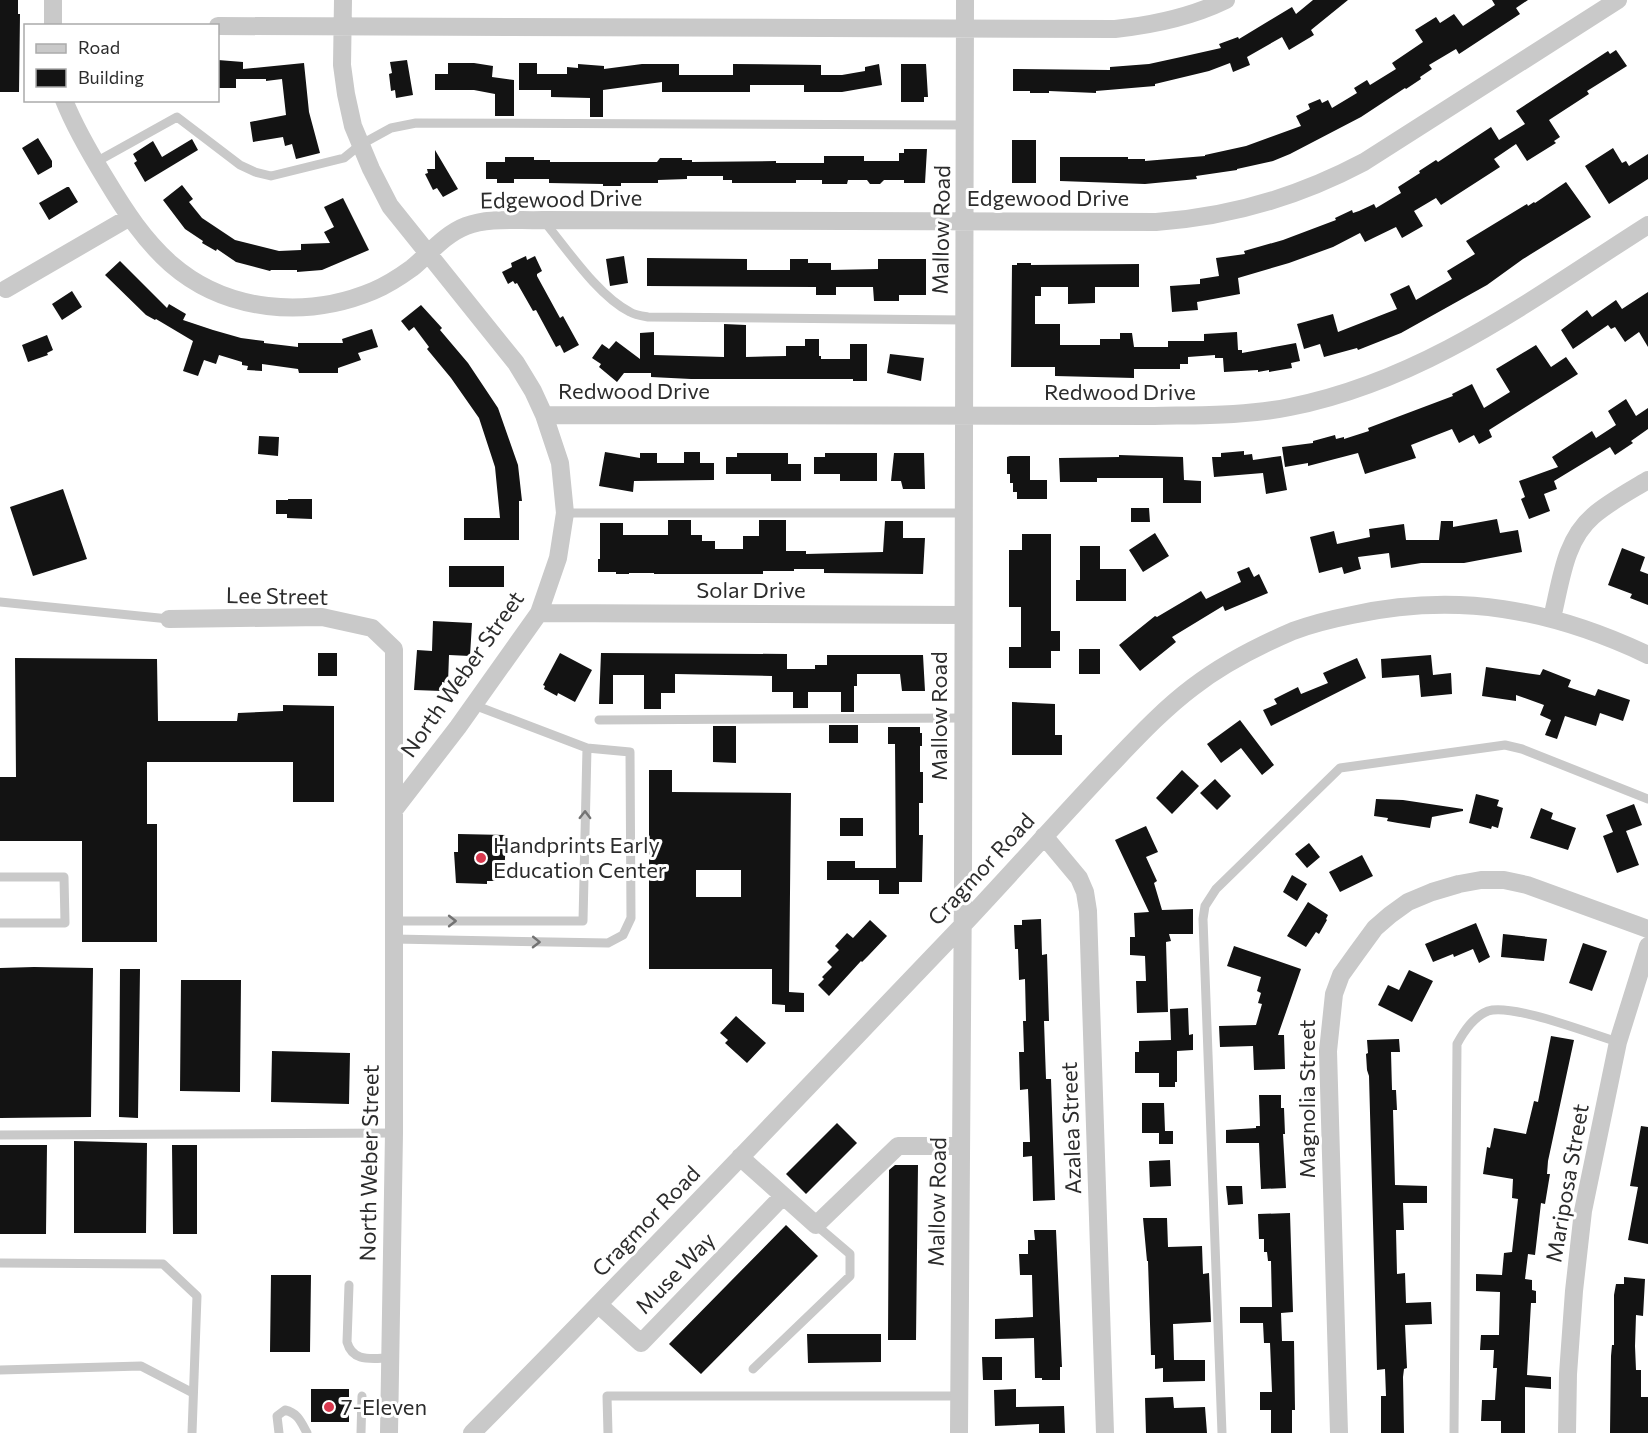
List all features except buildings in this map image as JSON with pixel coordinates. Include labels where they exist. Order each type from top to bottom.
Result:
[{"type":"street","points":[[53,0],[53,24]]},
{"type":"street","name":"North Weber Street","points":[[343,0],[342,65],[346,94],[360,145],[390,206],[516,363],[533,391],[544,415],[560,463],[565,513],[558,558],[539,613],[474,705],[394,810],[394,1133],[389,1433]]},
{"type":"street","name":"Mallow Road","points":[[959,1433],[963,924],[965,0]]},
{"type":"street","points":[[219,26],[1116,29],[1167,21],[1196,13],[1226,0]]},
{"type":"street","name":"Edgewood Drive","points":[[65,102],[96,162],[130,218],[171,264],[214,292],[242,301],[276,308],[309,308],[342,301],[374,290],[410,269],[447,237],[466,226],[484,222],[543,220],[1156,222],[1194,220],[1256,207],[1332,179],[1364,162],[1618,0]]},
{"type":"street","points":[[6,289],[130,218]]},
{"type":"street","name":"Redwood Drive","points":[[544,415],[965,417],[1247,414],[1331,398],[1431,359],[1476,335],[1648,225]]},
{"type":"street","points":[[1552,618],[1568,552],[1579,531],[1593,515],[1648,480]]},
{"type":"street","name":"Cragmor Road","points":[[472,1433],[599,1305],[963,924],[1152,722],[1192,687],[1222,667],[1297,630],[1376,610],[1456,603],[1493,606],[1552,618],[1614,639],[1648,655]]},
{"type":"street","name":"Solar Drive","points":[[539,613],[963,615]]},
{"type":"street","name":"Lee Street","points":[[169,619],[322,617],[372,628],[394,648],[394,810]]},
{"type":"street","name":"Azalea Street","points":[[1044,836],[1079,878],[1085,892],[1088,912],[1105,1433]]},
{"type":"street","name":"Magnolia Street","points":[[1339,1433],[1328,1052],[1334,994],[1341,975],[1376,928],[1408,902],[1450,887],[1481,880],[1504,880],[1527,885],[1648,929]]},
{"type":"street","name":"Mariposa Street","points":[[1567,1433],[1568,1374],[1582,1223],[1597,1138],[1618,1042],[1648,946]]},
{"type":"street","points":[[740,1157],[816,1225],[898,1146],[961,1146]]},
{"type":"street","name":"Muse Way","points":[[599,1305],[641,1343],[783,1196]]},
{"type":"lane","points":[[96,162],[177,117],[240,165],[271,176],[344,158],[360,145],[391,128],[416,123],[966,125]]},
{"type":"lane","points":[[543,220],[597,286],[615,303],[632,314],[648,317],[964,320]]},
{"type":"lane","points":[[565,513],[964,513]]},
{"type":"lane","points":[[0,602],[169,619]]},
{"type":"lane","points":[[394,930],[608,943],[623,935],[631,918],[630,752],[587,748],[474,705]]},
{"type":"lane","points":[[599,720],[963,718]]},
{"type":"lane","points":[[1222,1433],[1203,919],[1205,906],[1216,889],[1340,768],[1505,745],[1522,749],[1648,799]]},
{"type":"lane","points":[[394,930],[583,921],[587,748]]},
{"type":"lane","points":[[0,877],[64,877],[65,923],[0,923]]},
{"type":"lane","points":[[1454,1433],[1457,1044],[1463,1033],[1478,1017],[1488,1011],[1503,1009],[1521,1012],[1618,1042]]},
{"type":"lane","points":[[0,1135],[394,1133]]},
{"type":"lane","points":[[753,1369],[850,1276],[850,1254],[816,1225]]},
{"type":"lane","points":[[0,1263],[163,1264],[197,1296],[192,1433]]},
{"type":"lane","points":[[349,1285],[347,1342],[349,1350],[354,1355],[364,1358],[390,1358]]},
{"type":"lane","points":[[0,1370],[141,1366],[193,1393]]},
{"type":"lane","points":[[361,1433],[362,1396]]},
{"type":"lane","points":[[608,1433],[607,1396],[959,1396]]},
{"type":"lane","points":[[279,1433],[277,1416],[285,1410],[293,1412],[298,1417],[307,1433]]},
{"type":"place","name":"Handprints Early Education Center","points":[[481,858]]},
{"type":"place","name":"7-Eleven","points":[[329,1407]]}]
